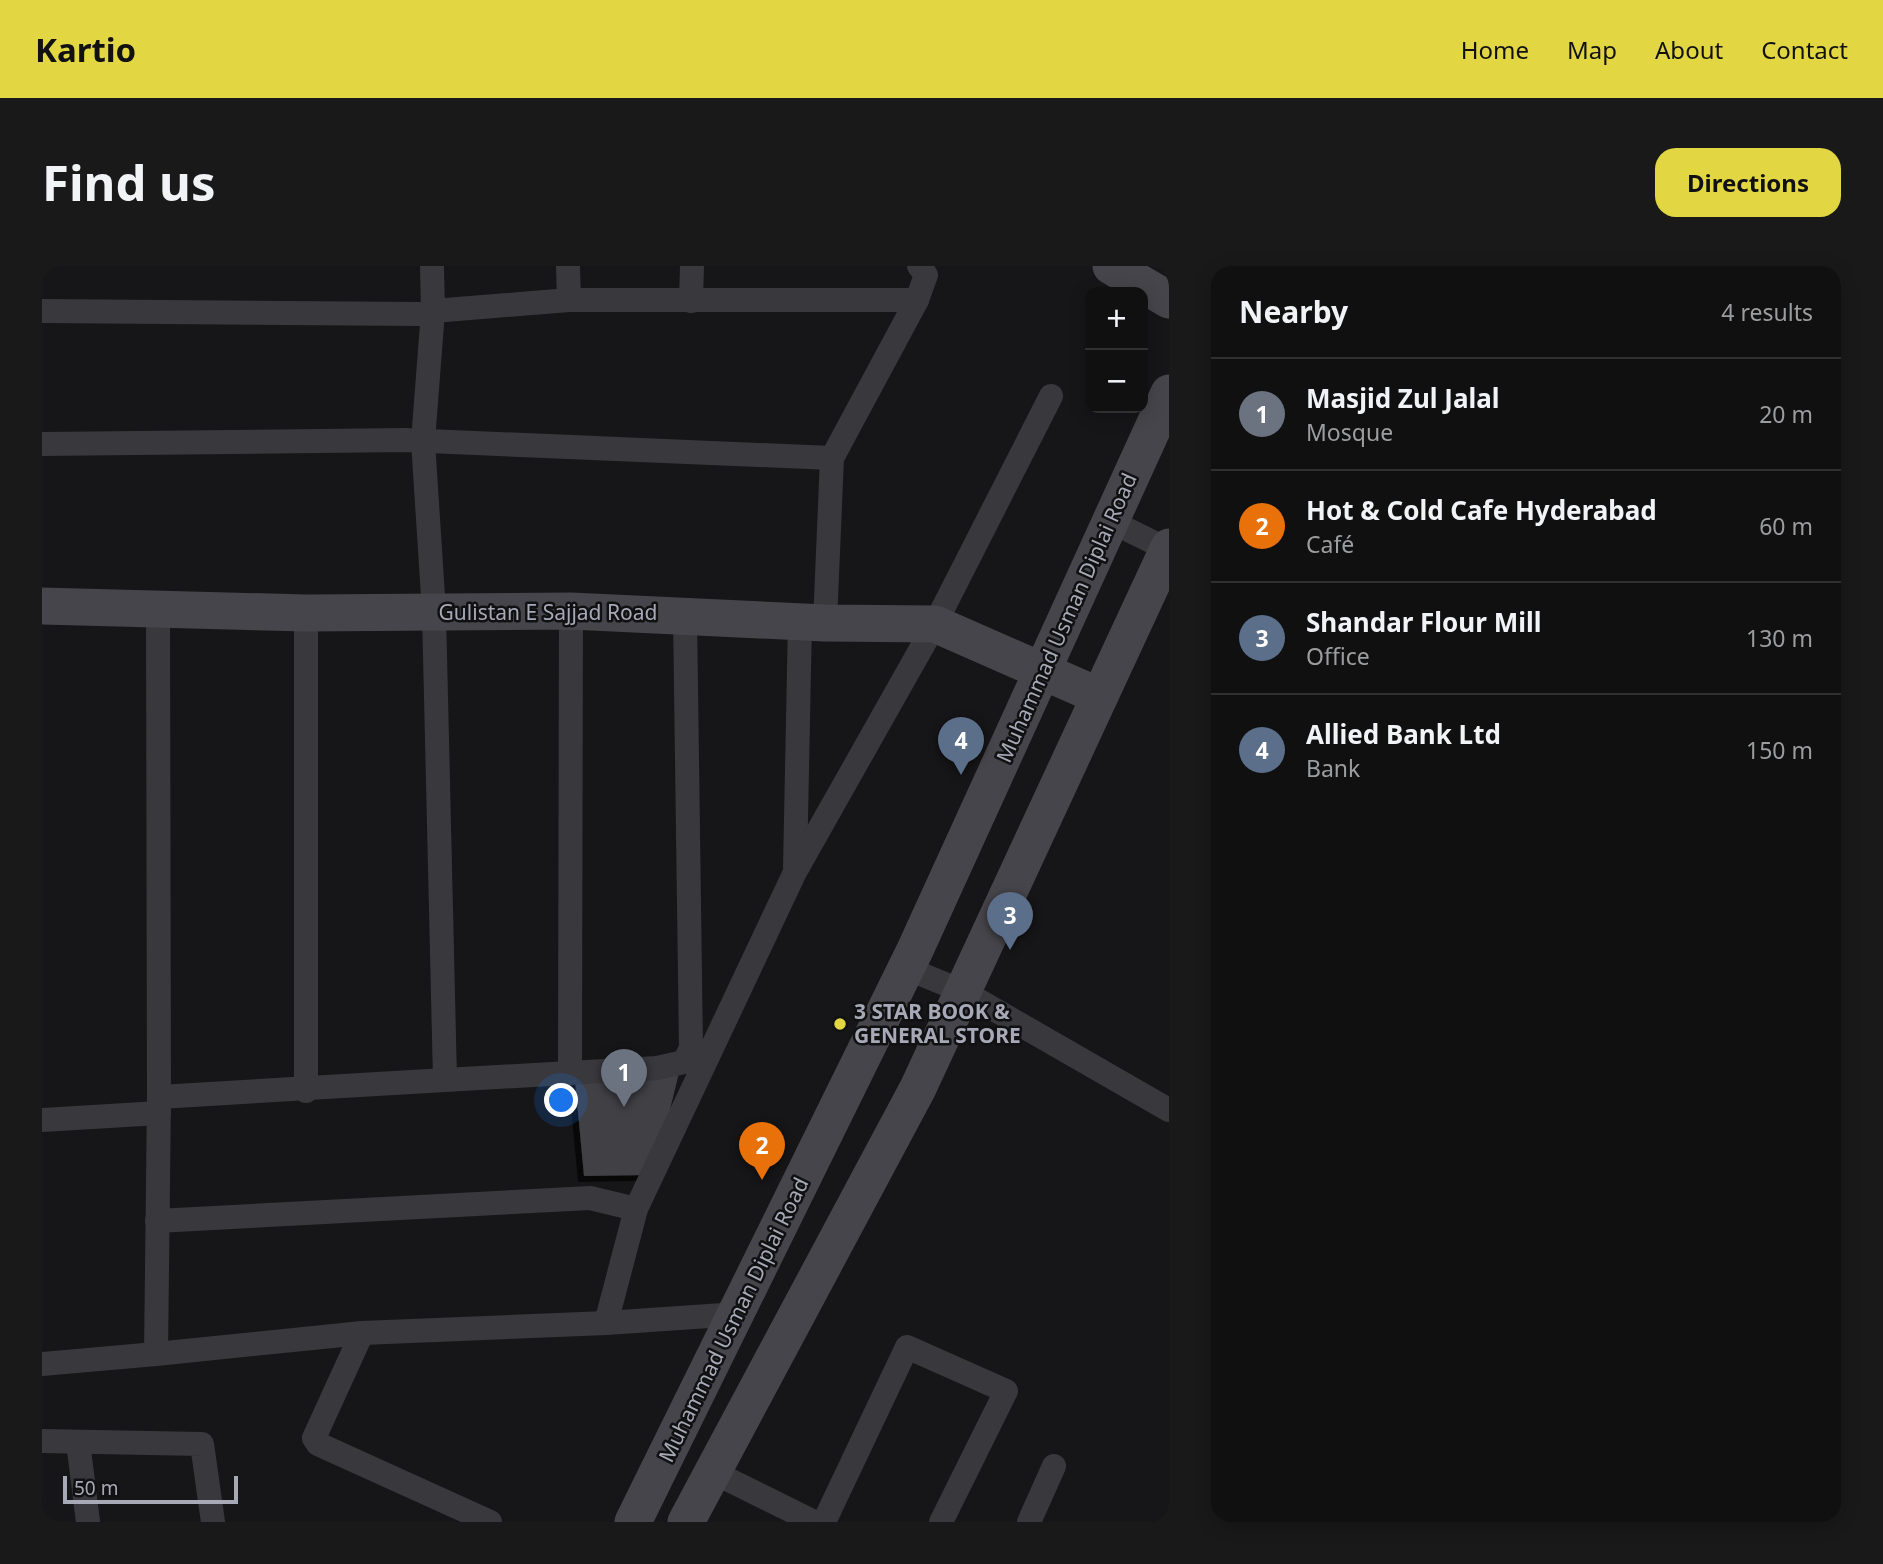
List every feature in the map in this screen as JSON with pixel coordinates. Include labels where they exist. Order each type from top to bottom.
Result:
[{"type":"street","points":[[432,266],[426,313],[423,441],[434,612],[444,1080]]},
{"type":"street","points":[[568,266],[569,300]]},
{"type":"street","points":[[691,301],[692,266]]},
{"type":"street","points":[[795,872],[812,622],[832,458],[917,300],[926,275],[919,266]]},
{"type":"street","points":[[1111,266],[1169,300]]},
{"type":"street","points":[[42,311],[426,313],[569,300],[917,300]]},
{"type":"street","name":"Muhammad Usman Diplai Road","points":[[633,1522],[738,1314],[906,968],[1045,670],[1169,393]]},
{"type":"street","points":[[606,1323],[636,1209],[795,872],[935,624],[1051,397]]},
{"type":"street","points":[[42,444],[423,441],[832,458]]},
{"type":"street","points":[[686,1522],[918,1088],[1169,549],[1112,522]]},
{"type":"street","name":"Gulistan E Sajjad Road","points":[[42,607],[306,613],[570,611],[812,622],[935,624],[1099,696]]},
{"type":"street","points":[[156,1354],[159,1105],[158,610]]},
{"type":"street","points":[[570,611],[570,1071]]},
{"type":"street","points":[[306,613],[306,1091]]},
{"type":"street","points":[[42,1120],[159,1105],[306,1091],[670,1066],[684,1062],[691,1048],[685,615]]},
{"type":"street","points":[[906,968],[962,991],[1169,1110]]},
{"type":"street","points":[[157,1222],[590,1198],[636,1209]]},
{"type":"street","points":[[42,1364],[362,1333],[606,1323],[738,1314]]},
{"type":"street","points":[[362,1333],[314,1438],[318,1444],[490,1522]]},
{"type":"street","points":[[824,1522],[907,1347],[1006,1391],[941,1522]]},
{"type":"street","points":[[42,1441],[202,1444],[213,1522]]},
{"type":"street","points":[[78,1442],[88,1522]]},
{"type":"street","points":[[1029,1522],[1054,1466]]},
{"type":"street","points":[[713,1472],[814,1522]]},
{"type":"building","points":[[679,1073],[664,1134],[645,1175],[584,1176],[575,1080]]},
{"type":"place","name":"Allied Bank Ltd","points":[[961,775]]},
{"type":"place","name":"Shandar Flour Mill","points":[[1010,950]]},
{"type":"place","name":"3 STAR BOOK & GENERAL STORE","points":[[840,1024]]},
{"type":"place","name":"Masjid Zul Jalal","points":[[624,1107]]},
{"type":"place","name":"Hot & Cold Cafe Hyderabad","points":[[762,1180]]}]
